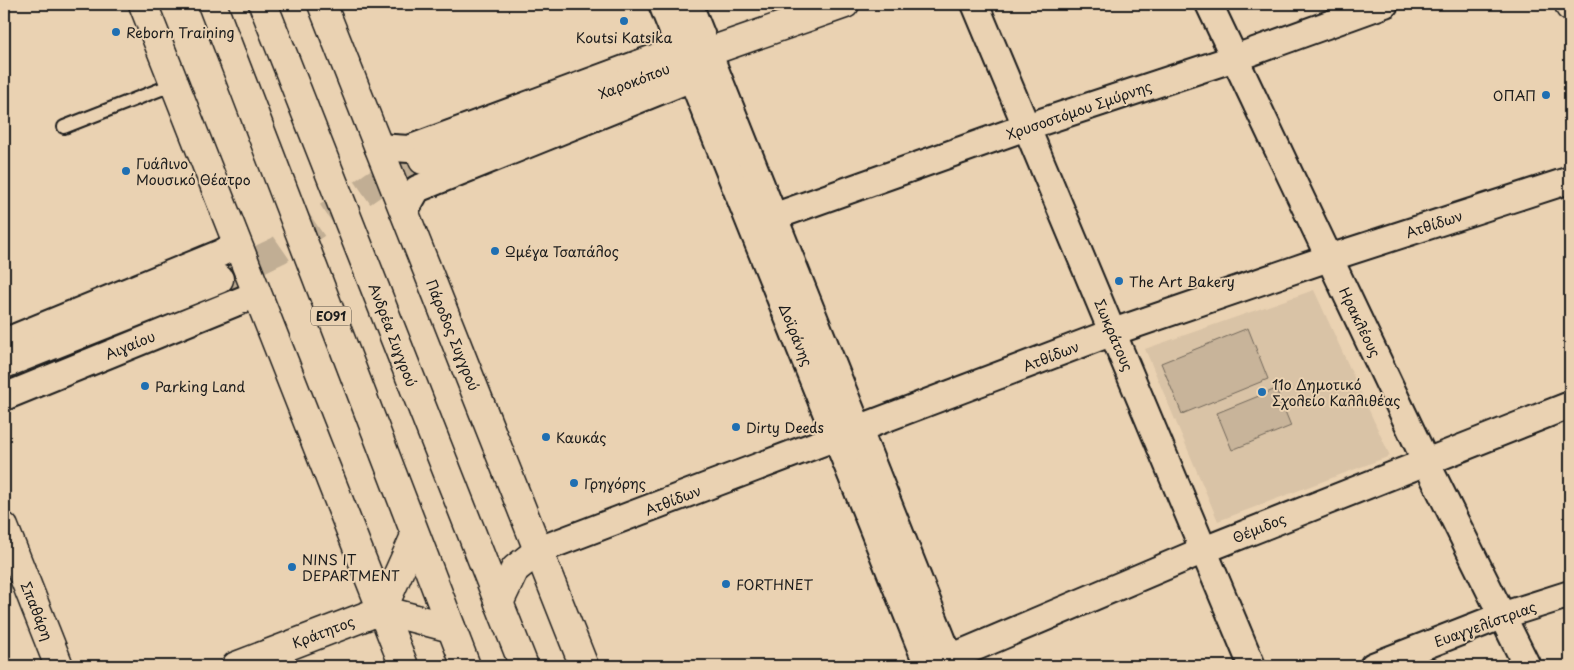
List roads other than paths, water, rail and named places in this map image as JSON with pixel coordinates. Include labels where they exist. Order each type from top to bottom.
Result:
[{"type":"main road","points":[[143,4],[404,666]]},
{"type":"main road","name":"ΕΟ91","points":[[212,4],[466,666]]},
{"type":"main road","name":"Ανδρέα Συγγρού","points":[[263,4],[524,666]]},
{"type":"main road","name":"Πάροδος Συγγρού","points":[[322,4],[584,666]]},
{"type":"main road","name":"Χαροκόπου","points":[[423,160],[845,4]]},
{"type":"main road","name":"Αιγαίου","points":[[4,364],[219,279]]},
{"type":"main road","name":"Σπαθάρη","points":[[4,527],[59,666]]},
{"type":"main road","points":[[382,610],[415,536]]},
{"type":"main road","points":[[476,546],[509,556],[539,550]]},
{"type":"main road","points":[[499,603],[515,570],[539,550]]},
{"type":"main road","points":[[382,610],[451,628]]},
{"type":"main road","name":"Κράτητος","points":[[236,666],[382,610]]},
{"type":"street","name":"Δοϊράνης","points":[[662,4],[773,216],[848,434]]},
{"type":"street","name":"Δοϊράνης","points":[[689,4],[692,60],[944,664]]},
{"type":"street","name":"Σωκράτους","points":[[975,4],[1252,666]]},
{"type":"street","name":"Ηρακλέους","points":[[1209,4],[1426,462],[1527,666]]},
{"type":"street","name":"Χρυσοστόμου Σμύρνης","points":[[773,216],[1026,127],[1235,58],[1385,4]]},
{"type":"street","name":"Χαροκόπου","points":[[378,147],[409,149],[692,60]]},
{"type":"street","name":"Χαροκόπου","points":[[404,212],[417,189],[692,60]]},
{"type":"street","name":"Ατθίδων","points":[[539,550],[1113,332],[1329,258],[1570,180]]},
{"type":"street","points":[[4,342],[220,253],[237,244]]},
{"type":"street","name":"Αιγαίου","points":[[4,397],[257,294]]},
{"type":"street","name":"Θέμιδος","points":[[944,664],[1204,550],[1570,405]]},
{"type":"street","name":"Ευαγγελίστριας","points":[[1373,666],[1501,616],[1570,594]]},
{"type":"lane","points":[[64,127],[174,84]]},
{"type":"tunnel","points":[[219,279],[279,250],[376,183],[423,160]]},
{"type":"place","name":"Koutsi Katsika","points":[[624,21]]},
{"type":"place","name":"Reborn Training","points":[[116,32]]},
{"type":"place","name":"ΟΠΑΠ","points":[[1546,95]]},
{"type":"place","name":"Γυάλινο Μουσικό Θέατρο","points":[[126,171]]},
{"type":"place","name":"Ωμέγα Τσαπάλος","points":[[495,251]]},
{"type":"place","name":"The Art Bakery","points":[[1119,281]]},
{"type":"place","name":"Parking Land","points":[[145,386]]},
{"type":"place","name":"11ο Δημοτικό Σχολείο Καλλιθέας","points":[[1262,392]]},
{"type":"place","name":"Dirty Deeds","points":[[736,427]]},
{"type":"place","name":"Καυκάς","points":[[546,437]]},
{"type":"place","name":"Γρηγόρης","points":[[574,483]]},
{"type":"place","name":"NINS IT DEPARTMENT","points":[[292,567]]},
{"type":"place","name":"FORTHNET","points":[[726,584]]}]
